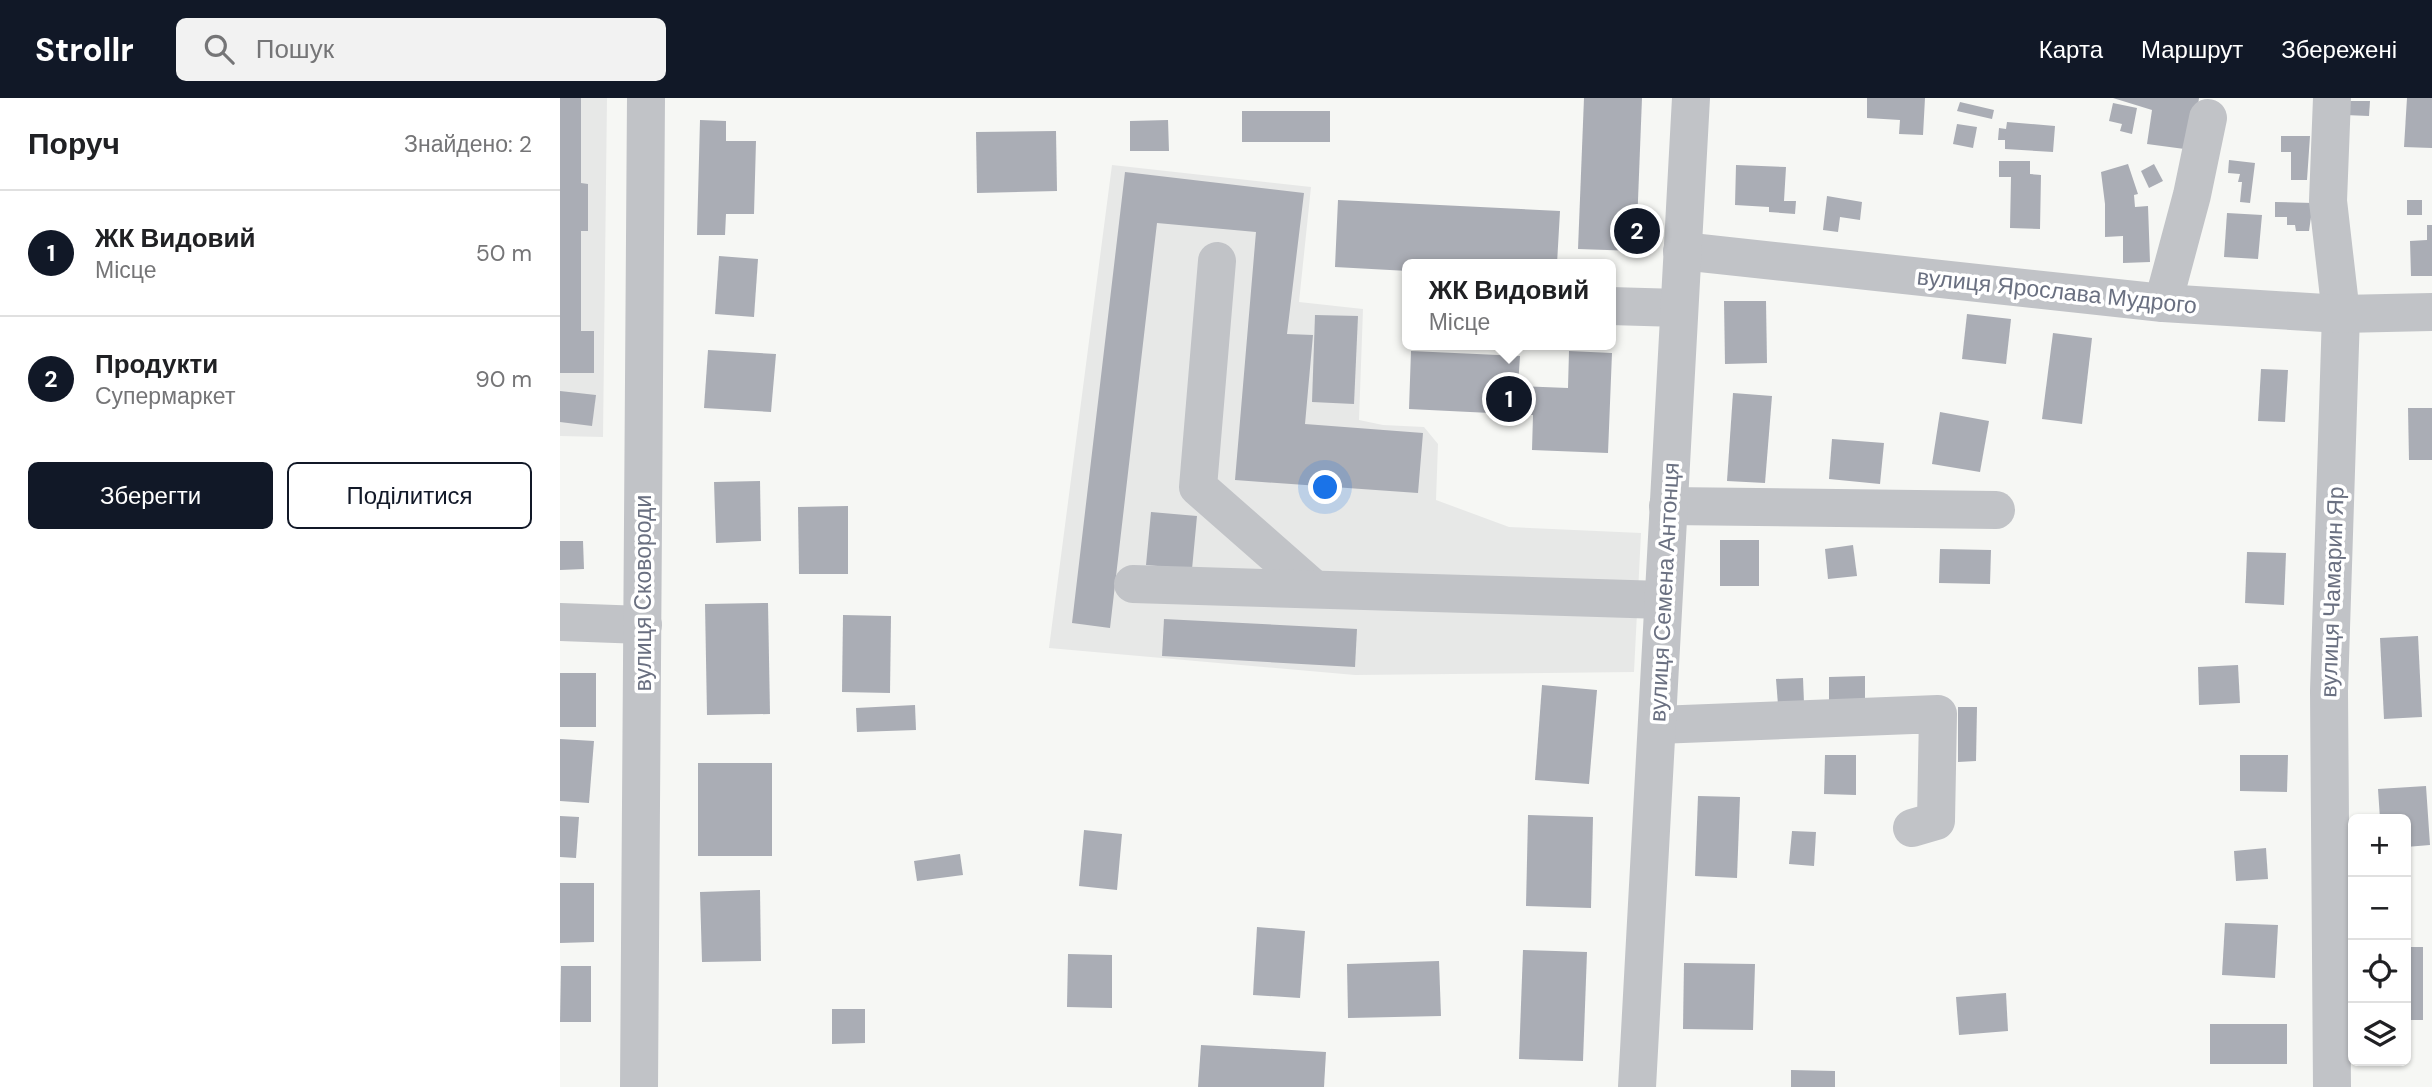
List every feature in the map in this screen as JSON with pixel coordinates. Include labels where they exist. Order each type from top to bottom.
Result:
[{"type":"street","name":"вулиця Сковороди","points":[[639,1087],[646,98]]},
{"type":"street","name":"вулиця Семена Антонця","points":[[1637,1087],[1691,98]]},
{"type":"street","name":"вулиця Чамарин Яр","points":[[2332,98],[2328,201],[2341,314],[2329,691],[2332,1087]]},
{"type":"street","points":[[2162,303],[2192,195],[2208,118]]},
{"type":"street","name":"вулиця Ярослава Мудрого","points":[[1682,251],[2162,303],[2341,314],[2432,313]]},
{"type":"street","points":[[1217,261],[1198,488],[1314,589]]},
{"type":"street","points":[[1616,306],[1679,308]]},
{"type":"street","points":[[1668,506],[1996,510]]},
{"type":"street","points":[[1133,584],[1663,600]]},
{"type":"street","points":[[560,622],[643,625]]},
{"type":"street","points":[[1657,725],[1938,714],[1936,821],[1912,828]]},
{"type":"shaded area","points":[[560,98],[607,98],[603,437],[560,436]]},
{"type":"shaded area","points":[[1112,165],[1311,187],[1299,302],[1363,309],[1359,420],[1383,425],[1424,427],[1438,444],[1436,500],[1509,527],[1641,533],[1634,672],[1355,675],[1049,648]]},
{"type":"building","points":[[560,98],[581,98],[581,183],[588,184],[588,231],[581,231],[581,331],[594,331],[594,373],[560,373]]},
{"type":"building","points":[[1584,98],[1642,98],[1636,251],[1578,249]]},
{"type":"building","points":[[1867,98],[1925,98],[1923,135],[1899,134],[1900,120],[1867,118]]},
{"type":"building","points":[[2113,98],[2199,98],[2192,150],[2147,144],[2152,110]]},
{"type":"building","points":[[2407,98],[2432,98],[2432,148],[2404,147]]},
{"type":"building","points":[[2346,101],[2370,101],[2369,116],[2345,115]]},
{"type":"building","points":[[1960,102],[1994,110],[1992,119],[1957,111]]},
{"type":"building","points":[[2113,103],[2137,108],[2132,134],[2120,131],[2122,124],[2109,121]]},
{"type":"building","points":[[1242,111],[1330,111],[1330,142],[1242,142]]},
{"type":"building","points":[[700,120],[726,121],[726,141],[756,141],[754,214],[726,214],[725,235],[697,235]]},
{"type":"building","points":[[1168,120],[1169,151],[1130,151],[1130,121]]},
{"type":"building","points":[[2007,122],[2055,126],[2053,152],[2005,149],[2005,140],[1998,140],[1999,128],[2006,129]]},
{"type":"building","points":[[1957,124],[1977,127],[1973,148],[1953,144]]},
{"type":"building","points":[[1056,131],[1057,191],[977,193],[976,132]]},
{"type":"building","points":[[2281,136],[2310,136],[2307,180],[2291,180],[2291,152],[2281,152]]},
{"type":"building","points":[[2229,160],[2255,163],[2250,203],[2240,202],[2240,174],[2228,173]]},
{"type":"building","points":[[1999,161],[2030,161],[2030,174],[2041,175],[2040,229],[2010,228],[2011,177],[1999,177]]},
{"type":"building","points":[[2128,164],[2138,194],[2134,195],[2135,207],[2148,206],[2150,262],[2123,263],[2123,236],[2105,237],[2101,172]]},
{"type":"building","points":[[2154,164],[2163,181],[2149,188],[2141,171]]},
{"type":"building","points":[[1736,165],[1786,167],[1784,201],[1796,201],[1795,214],[1769,212],[1769,207],[1735,205]]},
{"type":"building","points":[[1125,172],[1304,193],[1287,334],[1313,335],[1305,424],[1423,433],[1418,493],[1235,480],[1256,232],[1157,223],[1110,628],[1072,623]]},
{"type":"building","points":[[1827,196],[1862,202],[1860,220],[1840,217],[1838,232],[1823,230]]},
{"type":"building","points":[[1338,200],[1560,211],[1557,259],[1402,259],[1402,271],[1335,267]]},
{"type":"building","points":[[2407,200],[2422,200],[2422,215],[2407,215]]},
{"type":"building","points":[[2275,202],[2313,203],[2309,231],[2296,231],[2295,225],[2287,225],[2287,217],[2275,217]]},
{"type":"building","points":[[2227,213],[2262,215],[2258,259],[2224,257]]},
{"type":"building","points":[[2427,225],[2432,225],[2432,276],[2411,276],[2410,241],[2427,240]]},
{"type":"building","points":[[719,256],[758,259],[754,317],[715,314]]},
{"type":"building","points":[[1724,301],[1766,301],[1767,363],[1725,364]]},
{"type":"building","points":[[1967,314],[2011,319],[2006,364],[1962,359]]},
{"type":"building","points":[[1315,315],[1358,316],[1354,404],[1312,402]]},
{"type":"building","points":[[2053,333],[2092,338],[2082,424],[2042,419]]},
{"type":"building","points":[[708,350],[776,354],[771,412],[704,408]]},
{"type":"building","points":[[1411,351],[1520,356],[1518,386],[1568,388],[1569,351],[1612,353],[1608,453],[1532,450],[1533,415],[1409,409]]},
{"type":"building","points":[[2261,369],[2288,370],[2285,422],[2258,421]]},
{"type":"building","points":[[560,391],[596,395],[592,426],[560,422]]},
{"type":"building","points":[[1733,393],[1772,396],[1765,483],[1727,481]]},
{"type":"building","points":[[2408,408],[2432,408],[2432,460],[2409,460]]},
{"type":"building","points":[[1940,412],[1989,421],[1980,472],[1932,464]]},
{"type":"building","points":[[1832,439],[1884,443],[1880,484],[1829,479]]},
{"type":"building","points":[[760,481],[761,541],[716,543],[714,482]]},
{"type":"building","points":[[848,506],[848,574],[799,574],[798,507]]},
{"type":"building","points":[[1151,512],[1197,516],[1192,569],[1146,565]]},
{"type":"building","points":[[1720,540],[1759,540],[1759,586],[1720,586]]},
{"type":"building","points":[[560,541],[583,541],[584,569],[560,570]]},
{"type":"building","points":[[1853,545],[1857,576],[1828,579],[1825,549]]},
{"type":"building","points":[[1940,549],[1991,550],[1990,584],[1939,583]]},
{"type":"building","points":[[2247,552],[2286,553],[2284,605],[2245,603]]},
{"type":"building","points":[[768,603],[770,714],[707,715],[705,604]]},
{"type":"building","points":[[843,615],[891,616],[890,693],[842,692]]},
{"type":"building","points":[[1164,619],[1357,629],[1355,667],[1162,656]]},
{"type":"building","points":[[2418,636],[2422,717],[2384,719],[2380,638]]},
{"type":"building","points":[[2238,665],[2240,703],[2199,705],[2198,667]]},
{"type":"building","points":[[560,673],[596,673],[596,727],[560,727]]},
{"type":"building","points":[[1865,676],[1865,701],[1829,701],[1829,677]]},
{"type":"building","points":[[1803,678],[1804,703],[1778,705],[1776,679]]},
{"type":"building","points":[[1542,685],[1597,690],[1589,784],[1535,780]]},
{"type":"building","points":[[915,705],[916,730],[857,732],[856,708]]},
{"type":"building","points":[[1958,707],[1977,707],[1976,761],[1958,762]]},
{"type":"building","points":[[560,739],[594,741],[589,803],[560,801]]},
{"type":"building","points":[[1825,755],[1856,755],[1856,795],[1824,794]]},
{"type":"building","points":[[2240,755],[2288,755],[2287,792],[2240,791]]},
{"type":"building","points":[[698,763],[772,763],[772,856],[698,856]]},
{"type":"building","points":[[2426,786],[2430,845],[2411,847],[2411,814],[2380,814],[2378,789]]},
{"type":"building","points":[[1698,796],[1740,797],[1737,878],[1695,876]]},
{"type":"building","points":[[1528,815],[1593,817],[1591,908],[1526,906]]},
{"type":"building","points":[[560,816],[579,817],[576,858],[560,857]]},
{"type":"building","points":[[1084,830],[1122,834],[1117,890],[1079,886]]},
{"type":"building","points":[[1792,831],[1816,832],[1814,866],[1789,864]]},
{"type":"building","points":[[2266,848],[2268,879],[2236,881],[2234,851]]},
{"type":"building","points":[[960,854],[963,875],[917,881],[914,861]]},
{"type":"building","points":[[560,883],[594,883],[594,942],[560,943]]},
{"type":"building","points":[[760,890],[761,961],[702,962],[700,892]]},
{"type":"building","points":[[2225,923],[2278,925],[2275,978],[2222,975]]},
{"type":"building","points":[[1257,927],[1305,931],[1300,998],[1253,995]]},
{"type":"building","points":[[2411,947],[2423,947],[2423,1020],[2411,1020]]},
{"type":"building","points":[[1523,950],[1587,952],[1583,1061],[1519,1059]]},
{"type":"building","points":[[1068,954],[1112,955],[1112,1008],[1067,1007]]},
{"type":"building","points":[[1439,961],[1441,1016],[1348,1018],[1347,964]]},
{"type":"building","points":[[1684,963],[1755,964],[1753,1030],[1683,1029]]},
{"type":"building","points":[[561,966],[591,966],[591,1022],[560,1022]]},
{"type":"building","points":[[2006,993],[2008,1031],[1959,1035],[1956,997]]},
{"type":"building","points":[[832,1009],[865,1009],[865,1043],[832,1044]]},
{"type":"building","points":[[2210,1024],[2287,1024],[2287,1064],[2210,1064]]},
{"type":"building","points":[[1201,1045],[1326,1052],[1324,1087],[1198,1087]]},
{"type":"building","points":[[1791,1070],[1835,1071],[1835,1087],[1791,1087]]},
{"type":"place","name":"Продукти","points":[[1637,231]]},
{"type":"place","name":"ЖК Видовий","points":[[1509,399]]}]
